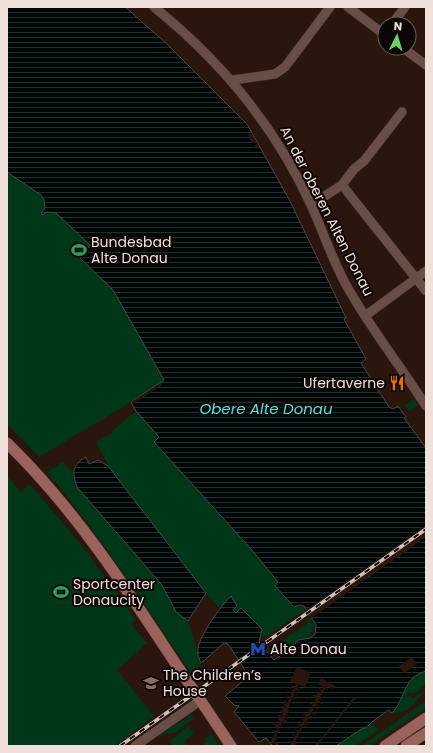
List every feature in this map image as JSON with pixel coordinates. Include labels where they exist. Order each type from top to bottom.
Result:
[{"type":"main road","points":[[7,444],[39,476],[87,534],[231,746]]},
{"type":"main road","points":[[385,746],[426,718]]},
{"type":"main road","points":[[406,746],[426,733]]},
{"type":"street","points":[[233,80],[275,74],[285,67],[330,7]]},
{"type":"street","points":[[348,7],[377,28]]},
{"type":"street","points":[[398,16],[405,7]]},
{"type":"street","name":"An der oberen Alten Donau","points":[[158,8],[233,80],[264,121],[311,205],[337,267],[365,316],[426,406]]},
{"type":"street","points":[[414,56],[426,65]]},
{"type":"street","points":[[311,205],[342,185],[354,170],[364,161],[402,112]]},
{"type":"street","points":[[342,185],[426,290]]},
{"type":"street","points":[[365,316],[426,271]]},
{"type":"street","points":[[135,746],[201,700]]},
{"type":"green space","name":"Bundesbad Alte Donau","points":[[7,82],[165,380],[125,406],[39,457],[7,424]]},
{"type":"green space","points":[[414,399],[418,405],[409,411],[405,405]]},
{"type":"green space","points":[[136,411],[159,438],[154,442],[279,582],[275,586],[294,607],[303,607],[306,614],[303,617],[300,613],[264,638],[260,632],[262,629],[242,608],[236,613],[233,610],[234,603],[230,596],[220,609],[206,593],[108,466],[96,442],[112,433],[112,431]]},
{"type":"green space","points":[[62,462],[73,473],[77,487],[162,585],[176,612],[188,621],[201,663],[191,673],[103,545],[47,472]]},
{"type":"green space","name":"Sportcenter Donaucity","points":[[7,476],[21,492],[30,484],[87,552],[136,620],[131,624],[147,643],[117,670],[154,716],[115,746],[7,746]]},
{"type":"green space","points":[[308,618],[315,625],[310,638],[300,639],[284,653],[272,656],[268,650],[308,623],[306,620]]},
{"type":"green space","points":[[426,671],[426,684],[414,694],[407,692],[407,698],[409,696],[414,698],[426,689],[426,691],[410,708],[394,714],[393,712],[409,681],[414,675],[418,678],[416,674]]},
{"type":"green space","points":[[426,701],[426,708],[369,746],[361,746]]},
{"type":"green space","points":[[191,715],[194,718],[175,733],[165,734],[161,737],[159,735]]},
{"type":"green space","points":[[372,722],[378,730],[362,742],[348,746],[333,746],[363,728],[366,728]]},
{"type":"green space","points":[[188,726],[194,733],[184,742],[187,746],[173,746],[170,741]]},
{"type":"green space","points":[[211,734],[219,746],[202,746],[207,741],[205,739]]},
{"type":"water","name":"Obere Alte Donau","points":[[7,7],[125,7],[167,44],[247,124],[290,201],[346,318],[344,319],[366,359],[361,363],[389,407],[393,409],[398,406],[406,417],[404,418],[426,448],[426,671],[413,678],[393,712],[391,713],[389,710],[366,728],[363,728],[336,746],[273,746],[266,738],[259,742],[234,712],[239,706],[234,705],[225,696],[249,676],[228,644],[224,643],[201,663],[198,656],[198,648],[202,636],[222,606],[231,596],[237,606],[233,610],[236,613],[241,608],[262,629],[259,642],[274,660],[292,648],[298,640],[310,638],[315,634],[316,625],[304,606],[300,605],[294,607],[275,586],[278,582],[251,549],[154,442],[159,437],[136,411],[131,402],[164,380],[113,290],[80,258],[90,245],[56,213],[47,212],[43,215],[41,213],[45,208],[44,200],[41,195],[7,172]]},
{"type":"water","points":[[86,457],[89,464],[98,460],[108,466],[206,593],[188,621],[176,612],[162,585],[77,487],[74,477],[74,469],[78,463]]},
{"type":"pier","points":[[252,133],[259,147],[256,149],[254,146],[257,144],[256,142],[252,143],[248,135]]},
{"type":"pier","points":[[161,383],[162,385],[133,404],[131,402]]},
{"type":"pier","points":[[426,525],[426,537],[310,619],[305,611]]},
{"type":"pier","points":[[412,657],[417,664],[404,673],[399,666]]},
{"type":"pier","points":[[297,667],[310,672],[305,687],[298,685],[298,687],[303,689],[297,688],[301,692],[296,690],[295,692],[300,695],[294,694],[299,697],[294,695],[293,697],[298,700],[292,698],[291,702],[296,704],[290,703],[289,706],[294,709],[288,707],[288,709],[292,711],[287,710],[291,714],[286,712],[286,714],[290,717],[285,715],[289,719],[284,718],[287,722],[282,722],[286,725],[282,723],[281,725],[285,728],[280,726],[278,730],[282,732],[278,731],[276,735],[280,737],[276,736],[275,738],[279,740],[274,740],[280,746],[277,746],[271,741],[275,732],[270,729],[276,731],[277,727],[272,724],[278,725],[279,723],[274,720],[280,721],[276,717],[281,719],[277,714],[282,716],[283,713],[279,710],[284,711],[280,707],[285,709],[280,706],[286,707],[282,703],[287,704],[283,700],[289,701],[284,697],[289,700],[290,698],[284,694],[290,697],[291,694],[286,691],[292,693],[293,691],[287,687],[293,690],[294,688],[290,684],[295,686],[296,684],[290,681]]},
{"type":"pier","points":[[321,678],[335,686],[333,689],[326,686],[325,688],[331,691],[325,689],[324,691],[329,696],[323,692],[322,695],[328,698],[321,695],[320,698],[325,702],[320,699],[318,700],[324,705],[318,702],[317,704],[322,708],[316,705],[315,707],[320,710],[314,708],[313,709],[318,712],[313,710],[312,712],[317,715],[311,713],[310,715],[315,719],[309,716],[309,718],[313,720],[308,719],[306,722],[310,726],[305,723],[295,742],[297,744],[290,746],[291,744],[288,741],[293,741],[294,739],[290,736],[295,737],[291,733],[296,736],[297,734],[293,731],[298,732],[294,728],[299,731],[300,728],[296,726],[301,727],[297,723],[302,724],[298,721],[303,723],[304,721],[300,719],[305,720],[300,716],[306,718],[302,713],[307,716],[303,712],[308,714],[309,712],[304,709],[309,711],[310,710],[306,707],[311,709],[313,705],[308,702],[314,704],[315,702],[310,699],[316,700],[311,696],[317,699],[312,695],[318,695],[314,692],[320,693],[315,690],[321,691],[317,687],[322,690],[324,687],[318,684]]},
{"type":"pier","points":[[354,697],[356,698],[317,746],[315,746]]},
{"type":"railway","points":[[120,746],[426,529]]},
{"type":"place","name":"Bundesbad Alte Donau","points":[[79,250]]},
{"type":"place","name":"Ufertaverne","points":[[397,383]]},
{"type":"place","name":"Sportcenter Donaucity","points":[[61,592]]},
{"type":"place","name":"Alte Donau","points":[[258,649]]},
{"type":"place","name":"The Children’s House","points":[[151,683]]}]
